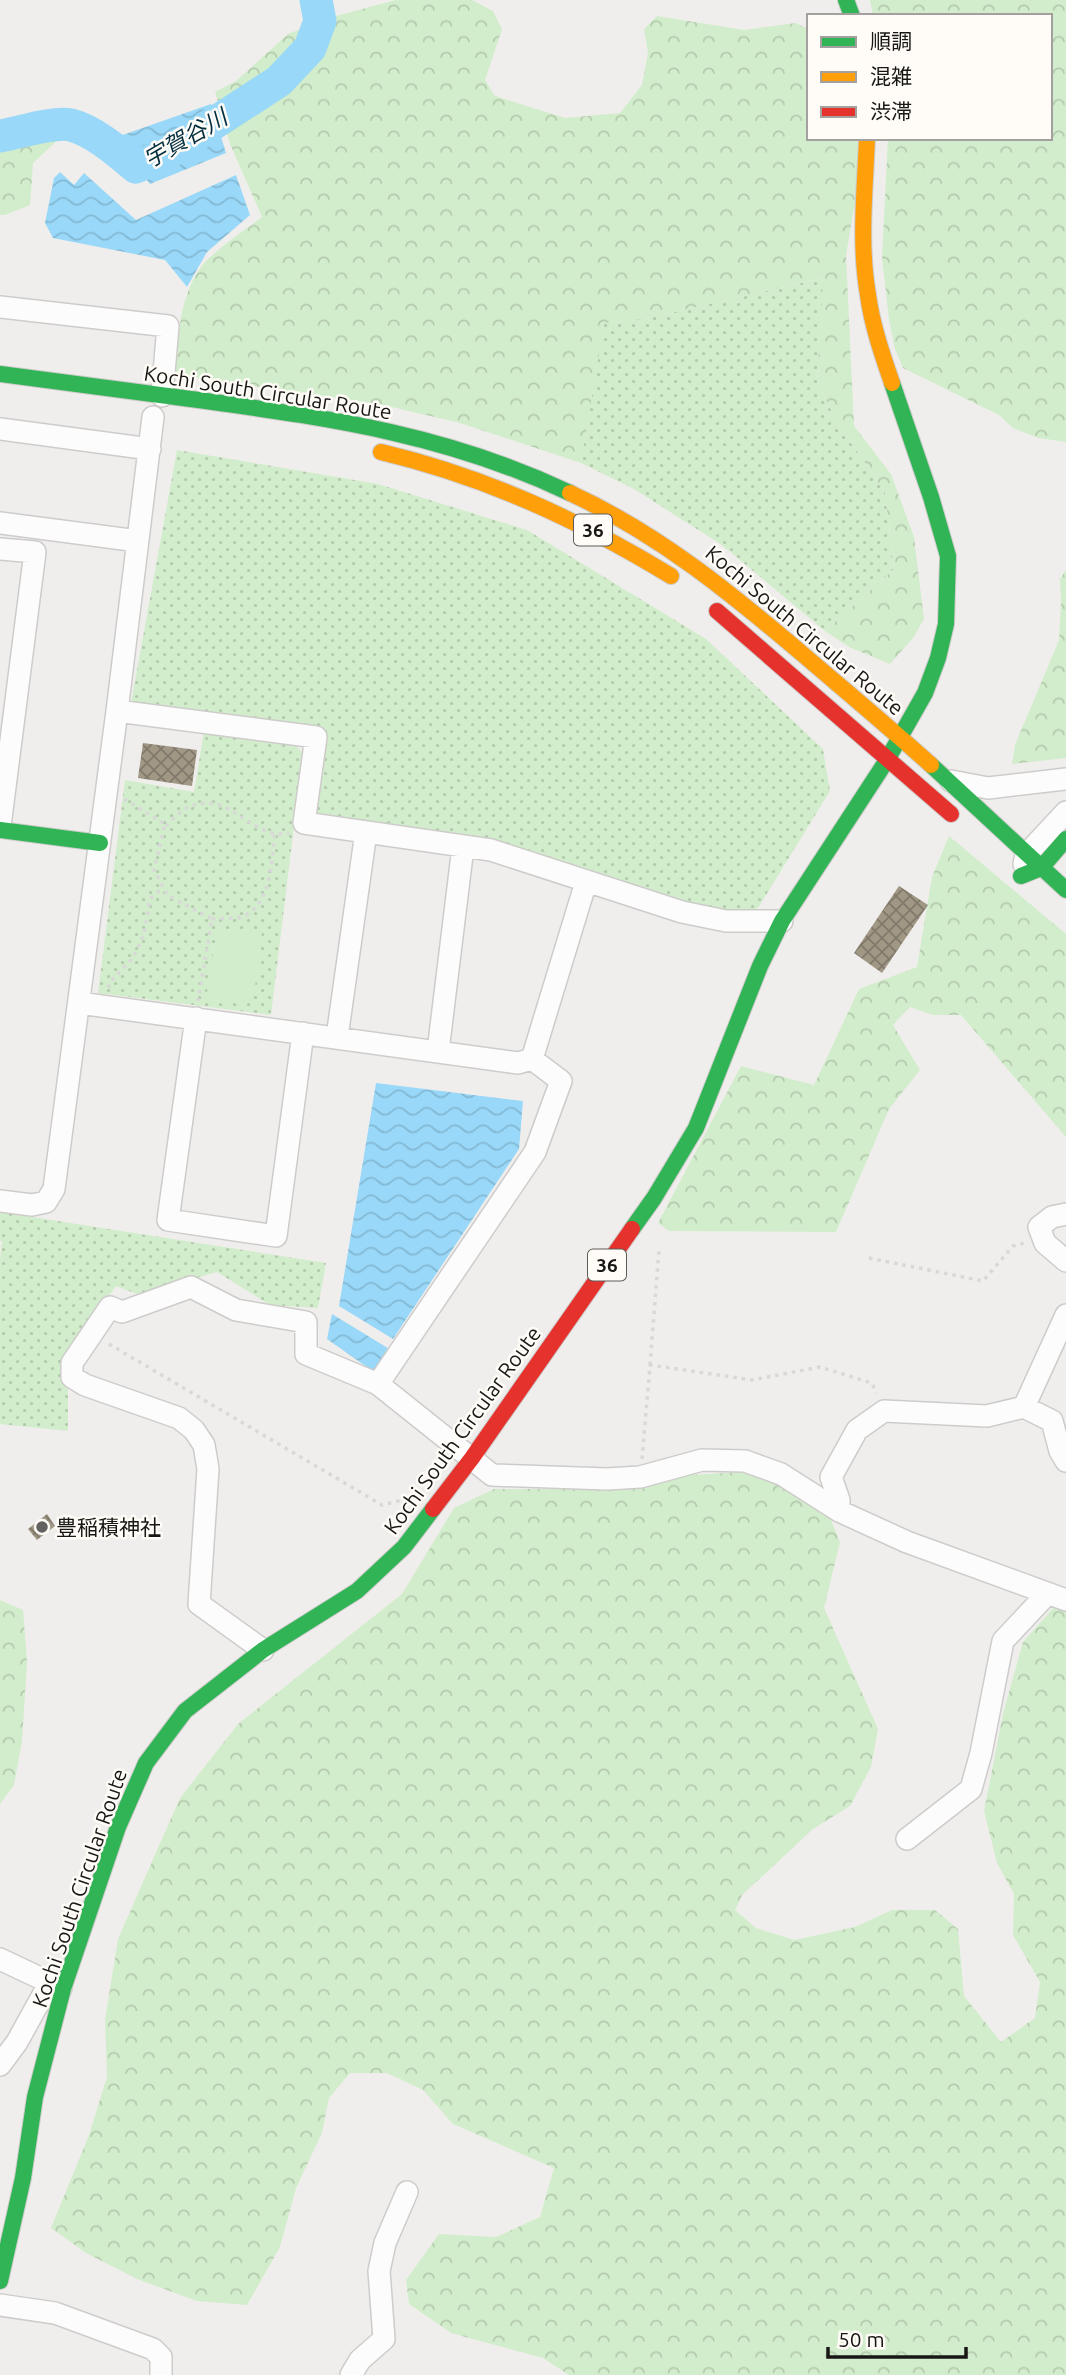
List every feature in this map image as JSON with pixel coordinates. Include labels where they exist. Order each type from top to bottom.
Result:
[{"type":"main road","name":"Kochi South Circular Route","points":[[0,2281],[23,2178],[56,1986],[146,1763],[185,1711],[263,1650],[356,1591],[404,1547],[472,1458],[654,1198],[696,1129],[760,966],[782,921],[887,760],[925,693],[938,659],[946,625],[948,556],[931,497],[876,337],[867,292],[863,221],[867,140]]},
{"type":"main road","name":"Kochi South Circular Route","points":[[0,373],[316,416],[397,432],[474,453],[541,479],[634,525],[683,557],[736,597],[946,779],[1026,870],[1066,890]]},
{"type":"main road","name":"Kochi South Circular Route","points":[[369,450],[466,476],[531,500],[622,546],[681,584]]},
{"type":"main road","name":"Kochi South Circular Route","points":[[700,598],[960,822]]},
{"type":"main road","points":[[0,828],[100,843]]},
{"type":"main road","points":[[1026,870],[1066,839]]},
{"type":"street","points":[[0,307],[168,326],[162,396]]},
{"type":"street","points":[[0,1201],[32,1205],[47,1202],[54,1189],[90,1004],[100,843],[153,417]]},
{"type":"street","points":[[0,429],[150,449]]},
{"type":"street","points":[[0,523],[138,541]]},
{"type":"street","points":[[0,548],[35,552],[0,828]]},
{"type":"street","points":[[117,711],[316,737],[304,823],[491,850],[682,912],[715,918],[782,921]]},
{"type":"street","points":[[946,779],[988,788],[1066,779]]},
{"type":"street","points":[[1026,870],[1066,812]]},
{"type":"street","points":[[337,1037],[366,832]]},
{"type":"street","points":[[438,1051],[463,847]]},
{"type":"street","points":[[532,1059],[586,882]]},
{"type":"street","points":[[90,1004],[518,1063],[532,1059]]},
{"type":"street","points":[[196,1018],[168,1220],[276,1236],[303,1032]]},
{"type":"street","points":[[378,1384],[535,1152],[561,1081],[532,1059]]},
{"type":"street","points":[[1066,1214],[1052,1217],[1039,1227],[1045,1243],[1066,1261]]},
{"type":"street","points":[[263,1650],[199,1604],[208,1469],[204,1445],[194,1430],[179,1419],[85,1385],[72,1377],[72,1363],[110,1307],[122,1312],[191,1287],[236,1310],[306,1322],[306,1354],[378,1384],[492,1475],[607,1479],[640,1477],[702,1460],[745,1461],[781,1474],[839,1511],[907,1542],[1057,1597]]},
{"type":"street","points":[[1024,1407],[1066,1315]]},
{"type":"street","points":[[839,1511],[831,1477],[857,1430],[884,1411],[987,1416],[1024,1407],[1052,1421],[1060,1451],[1066,1461]]},
{"type":"street","points":[[907,1839],[971,1789],[981,1753],[1003,1641],[1057,1597]]},
{"type":"street","points":[[0,1959],[56,1986],[0,2064]]},
{"type":"street","points":[[351,2375],[360,2360],[384,2339],[379,2271],[385,2243],[407,2192]]},
{"type":"street","points":[[0,2305],[55,2313],[153,2349],[161,2357],[161,2375]]},
{"type":"path","points":[[107,789],[165,824],[155,870],[163,887],[167,895],[212,919],[244,916],[258,905],[265,890],[275,832]]},
{"type":"path","points":[[164,827],[187,808],[212,802],[235,811],[258,829],[284,835],[296,832],[304,823]]},
{"type":"path","points":[[90,1004],[132,958],[144,934],[150,899],[163,887]]},
{"type":"path","points":[[196,1018],[212,919]]},
{"type":"path","points":[[869,1258],[983,1282],[1013,1246],[1043,1238]]},
{"type":"path","points":[[640,1477],[659,1250]]},
{"type":"path","points":[[92,1334],[382,1505],[422,1494]]},
{"type":"path","points":[[650,1365],[752,1380],[820,1367],[872,1383],[884,1411]]},
{"type":"green space","points":[[396,0],[472,0],[493,11],[502,29],[485,80],[495,96],[565,118],[620,113],[642,85],[648,53],[644,29],[657,16],[744,30],[795,23],[807,28],[807,140],[858,140],[860,174],[846,255],[854,426],[891,474],[914,537],[924,619],[913,638],[890,664],[849,647],[825,631],[894,569],[885,492],[837,422],[817,381],[823,278],[639,320],[604,323],[581,463],[460,423],[379,404],[175,375],[185,300],[197,273],[212,255],[262,217],[230,144],[215,92],[236,81],[288,34],[328,18]]},
{"type":"green space","points":[[870,0],[1066,0],[1066,442],[1039,438],[1013,428],[999,415],[903,368],[895,349],[889,320],[882,258],[888,140],[1052,140],[1052,14],[873,14]]},
{"type":"green space","points":[[50,134],[60,138],[33,163],[30,205],[0,215],[0,146]]},
{"type":"green space","points":[[824,278],[817,381],[837,422],[885,492],[894,569],[825,631],[722,545],[634,489],[581,463],[603,323],[639,320]]},
{"type":"green space","points":[[177,450],[378,484],[527,530],[706,639],[823,749],[830,791],[758,908],[742,915],[313,816],[322,730],[131,703]]},
{"type":"green space","points":[[1066,570],[1066,758],[1012,764],[1015,745],[1059,640],[1060,579]]},
{"type":"green space","points":[[204,731],[291,741],[303,753],[271,1015],[98,993],[125,780],[194,792]]},
{"type":"green space","points":[[949,836],[1066,934],[1066,1137],[961,1015],[933,1015],[910,1007],[893,1025],[920,1070],[889,1109],[836,1232],[669,1231],[658,1223],[741,1066],[814,1085],[859,989],[917,967],[932,877]]},
{"type":"green space","points":[[217,929],[262,932],[253,1003],[206,999]]},
{"type":"green space","points":[[0,1212],[326,1263],[318,1308],[270,1305],[217,1272],[137,1294],[116,1286],[68,1352],[68,1431],[0,1424]]},
{"type":"green space","points":[[740,1472],[786,1485],[824,1503],[840,1542],[824,1608],[878,1729],[871,1767],[850,1806],[813,1829],[742,1895],[735,1910],[756,1928],[794,1940],[855,1927],[892,1910],[935,1910],[958,1929],[964,1996],[1001,2042],[1035,2018],[1040,1982],[1013,1935],[1014,1894],[997,1863],[984,1811],[1003,1714],[1023,1642],[1055,1606],[1066,1609],[1066,2375],[569,2375],[543,2358],[451,2333],[409,2304],[406,2280],[439,2234],[496,2237],[540,2217],[554,2168],[453,2124],[423,2090],[387,2073],[350,2073],[329,2098],[322,2133],[296,2188],[280,2247],[247,2305],[197,2301],[137,2279],[86,2253],[51,2228],[89,2135],[107,2077],[105,2020],[118,1939],[180,1798],[238,1724],[402,1594],[454,1508],[494,1489],[564,1489],[656,1477]]},
{"type":"green space","points":[[0,1600],[23,1610],[27,1662],[22,1741],[14,1785],[0,1804]]},
{"type":"water","points":[[211,104],[226,153],[150,184],[114,138]]},
{"type":"water","points":[[60,172],[74,185],[84,173],[136,220],[236,175],[250,215],[207,252],[187,287],[165,260],[53,238],[45,223],[54,178]]},
{"type":"water","points":[[376,1083],[523,1101],[519,1149],[393,1339],[339,1306]]},
{"type":"water","points":[[332,1314],[391,1350],[374,1372],[327,1339]]},
{"type":"building","points":[[143,743],[197,750],[192,786],[138,778]]},
{"type":"building","points":[[899,886],[928,905],[882,973],[854,953]]},
{"type":"building","name":"豊稲積神社","points":[[47,1514],[55,1526],[37,1540],[28,1529]]},
{"type":"waterway","name":"宇賀谷川","points":[[0,136],[46,126],[71,125],[97,137],[136,167],[168,153],[279,81],[310,48],[320,21],[316,0]]},
{"type":"traffic: fast","points":[[846,0],[851,14]]},
{"type":"traffic: fast","points":[[0,374],[254,408],[392,432],[481,457],[570,493]]},
{"type":"traffic: fast","points":[[632,1229],[696,1128],[760,966],[782,921],[887,760],[925,693],[938,658],[946,624],[948,556],[892,383]]},
{"type":"traffic: fast","points":[[931,765],[1066,890]]},
{"type":"traffic: fast","points":[[0,830],[100,843]]},
{"type":"traffic: fast","points":[[1021,876],[1041,868],[1066,839]]},
{"type":"traffic: fast","points":[[0,2281],[23,2178],[35,2097],[63,1989],[118,1827],[146,1763],[185,1711],[263,1650],[357,1591],[404,1547],[433,1509]]},
{"type":"traffic: slow","points":[[867,140],[863,216],[865,275],[875,328],[892,383]]},
{"type":"traffic: slow","points":[[381,452],[458,474],[531,502],[602,537],[671,576]]},
{"type":"traffic: slow","points":[[570,493],[634,527],[722,588],[931,765]]},
{"type":"traffic: jam","points":[[717,611],[951,814]]},
{"type":"traffic: jam","points":[[433,1509],[472,1458],[632,1229]]},
{"type":"place","name":"豊稲積神社","points":[[42,1527]]}]
